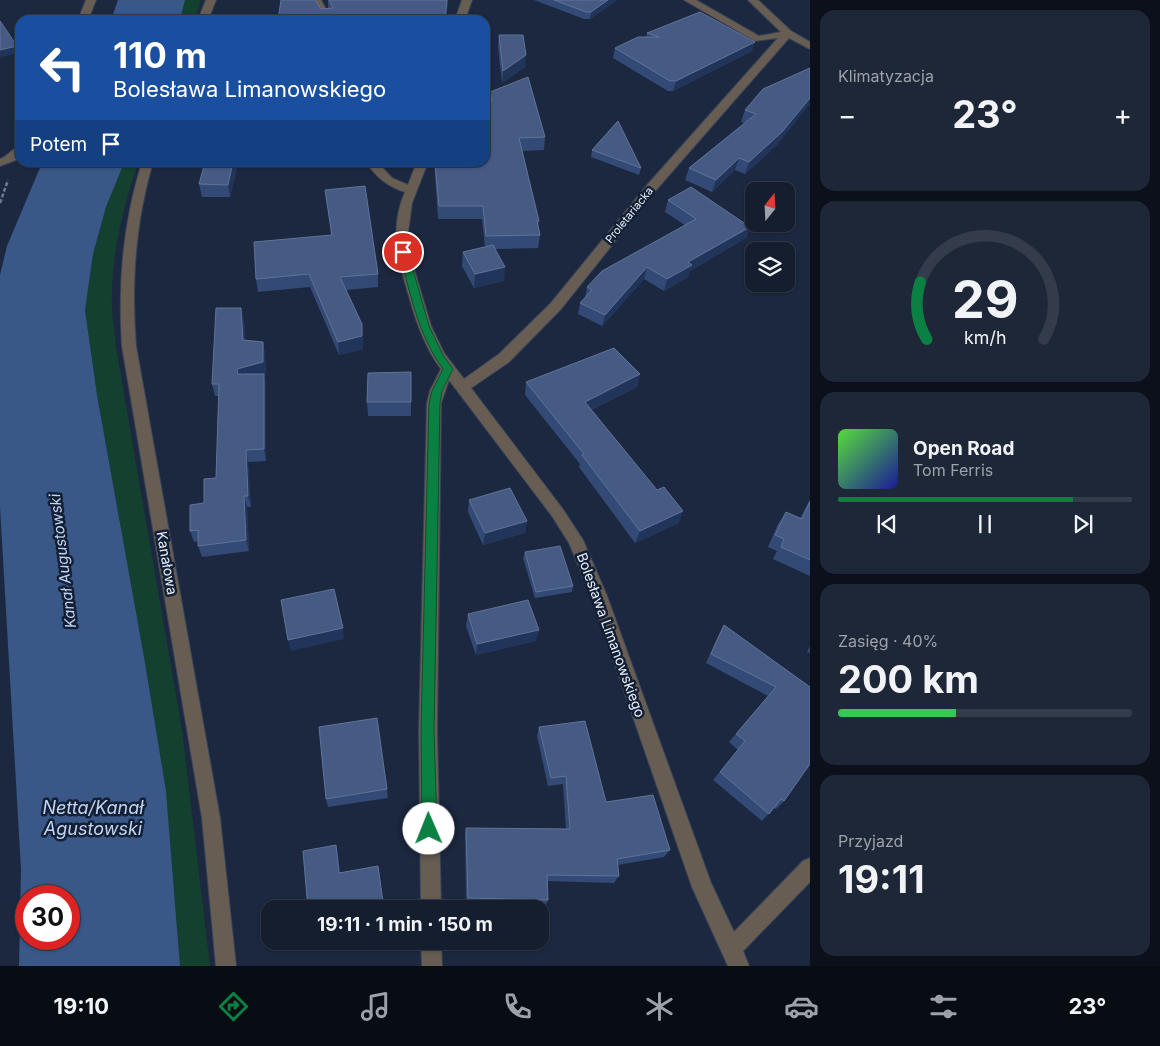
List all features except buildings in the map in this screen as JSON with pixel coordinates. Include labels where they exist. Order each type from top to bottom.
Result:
[{"type":"street","points":[[85,15],[91,0]]},
{"type":"street","points":[[205,15],[210,0]]},
{"type":"street","points":[[316,0],[324,15]]},
{"type":"street","points":[[462,15],[467,0]]},
{"type":"street","points":[[689,0],[758,39],[788,33]]},
{"type":"street","points":[[753,0],[788,33],[810,46]]},
{"type":"street","name":"Proletariacka","points":[[463,388],[504,358],[556,306],[652,187],[788,33]]},
{"type":"street","points":[[0,163],[15,155]]},
{"type":"street","name":"Kanałowa","points":[[146,167],[130,231],[126,308],[129,346],[211,818],[226,966]]},
{"type":"street","points":[[375,167],[382,176],[393,184],[411,190]]},
{"type":"street","name":"Bolesława Limanowskiego","points":[[421,167],[402,217],[403,252],[424,326],[439,356],[448,369],[557,512],[576,540],[588,566],[702,887],[735,957]]},
{"type":"street","points":[[431,900],[428,730],[434,403],[437,391],[448,369]]},
{"type":"street","points":[[735,957],[810,868]]},
{"type":"street","points":[[431,950],[432,966]]},
{"type":"path","points":[[0,189],[4,191]]},
{"type":"green space","points":[[185,0],[201,0],[196,15],[181,15]]},
{"type":"green space","points":[[122,167],[137,167],[118,235],[113,272],[112,310],[116,348],[182,730],[210,966],[180,966],[166,791],[97,395],[85,310],[93,254],[106,207]]},
{"type":"water","points":[[118,0],[185,0],[181,15],[113,15]]},
{"type":"water","name":"Netta/Kanał Agustowski","points":[[40,167],[122,167],[106,207],[93,254],[85,310],[97,395],[166,791],[180,966],[19,966],[19,950],[80,950],[80,885],[21,885],[0,507],[0,275],[7,246]]},
{"type":"route","points":[[403,252],[424,326],[430,340],[448,369],[437,391],[434,403],[428,730],[429,829]]},
{"type":"water label","name":"Kanał Augustowski","points":[[63,561]]}]
